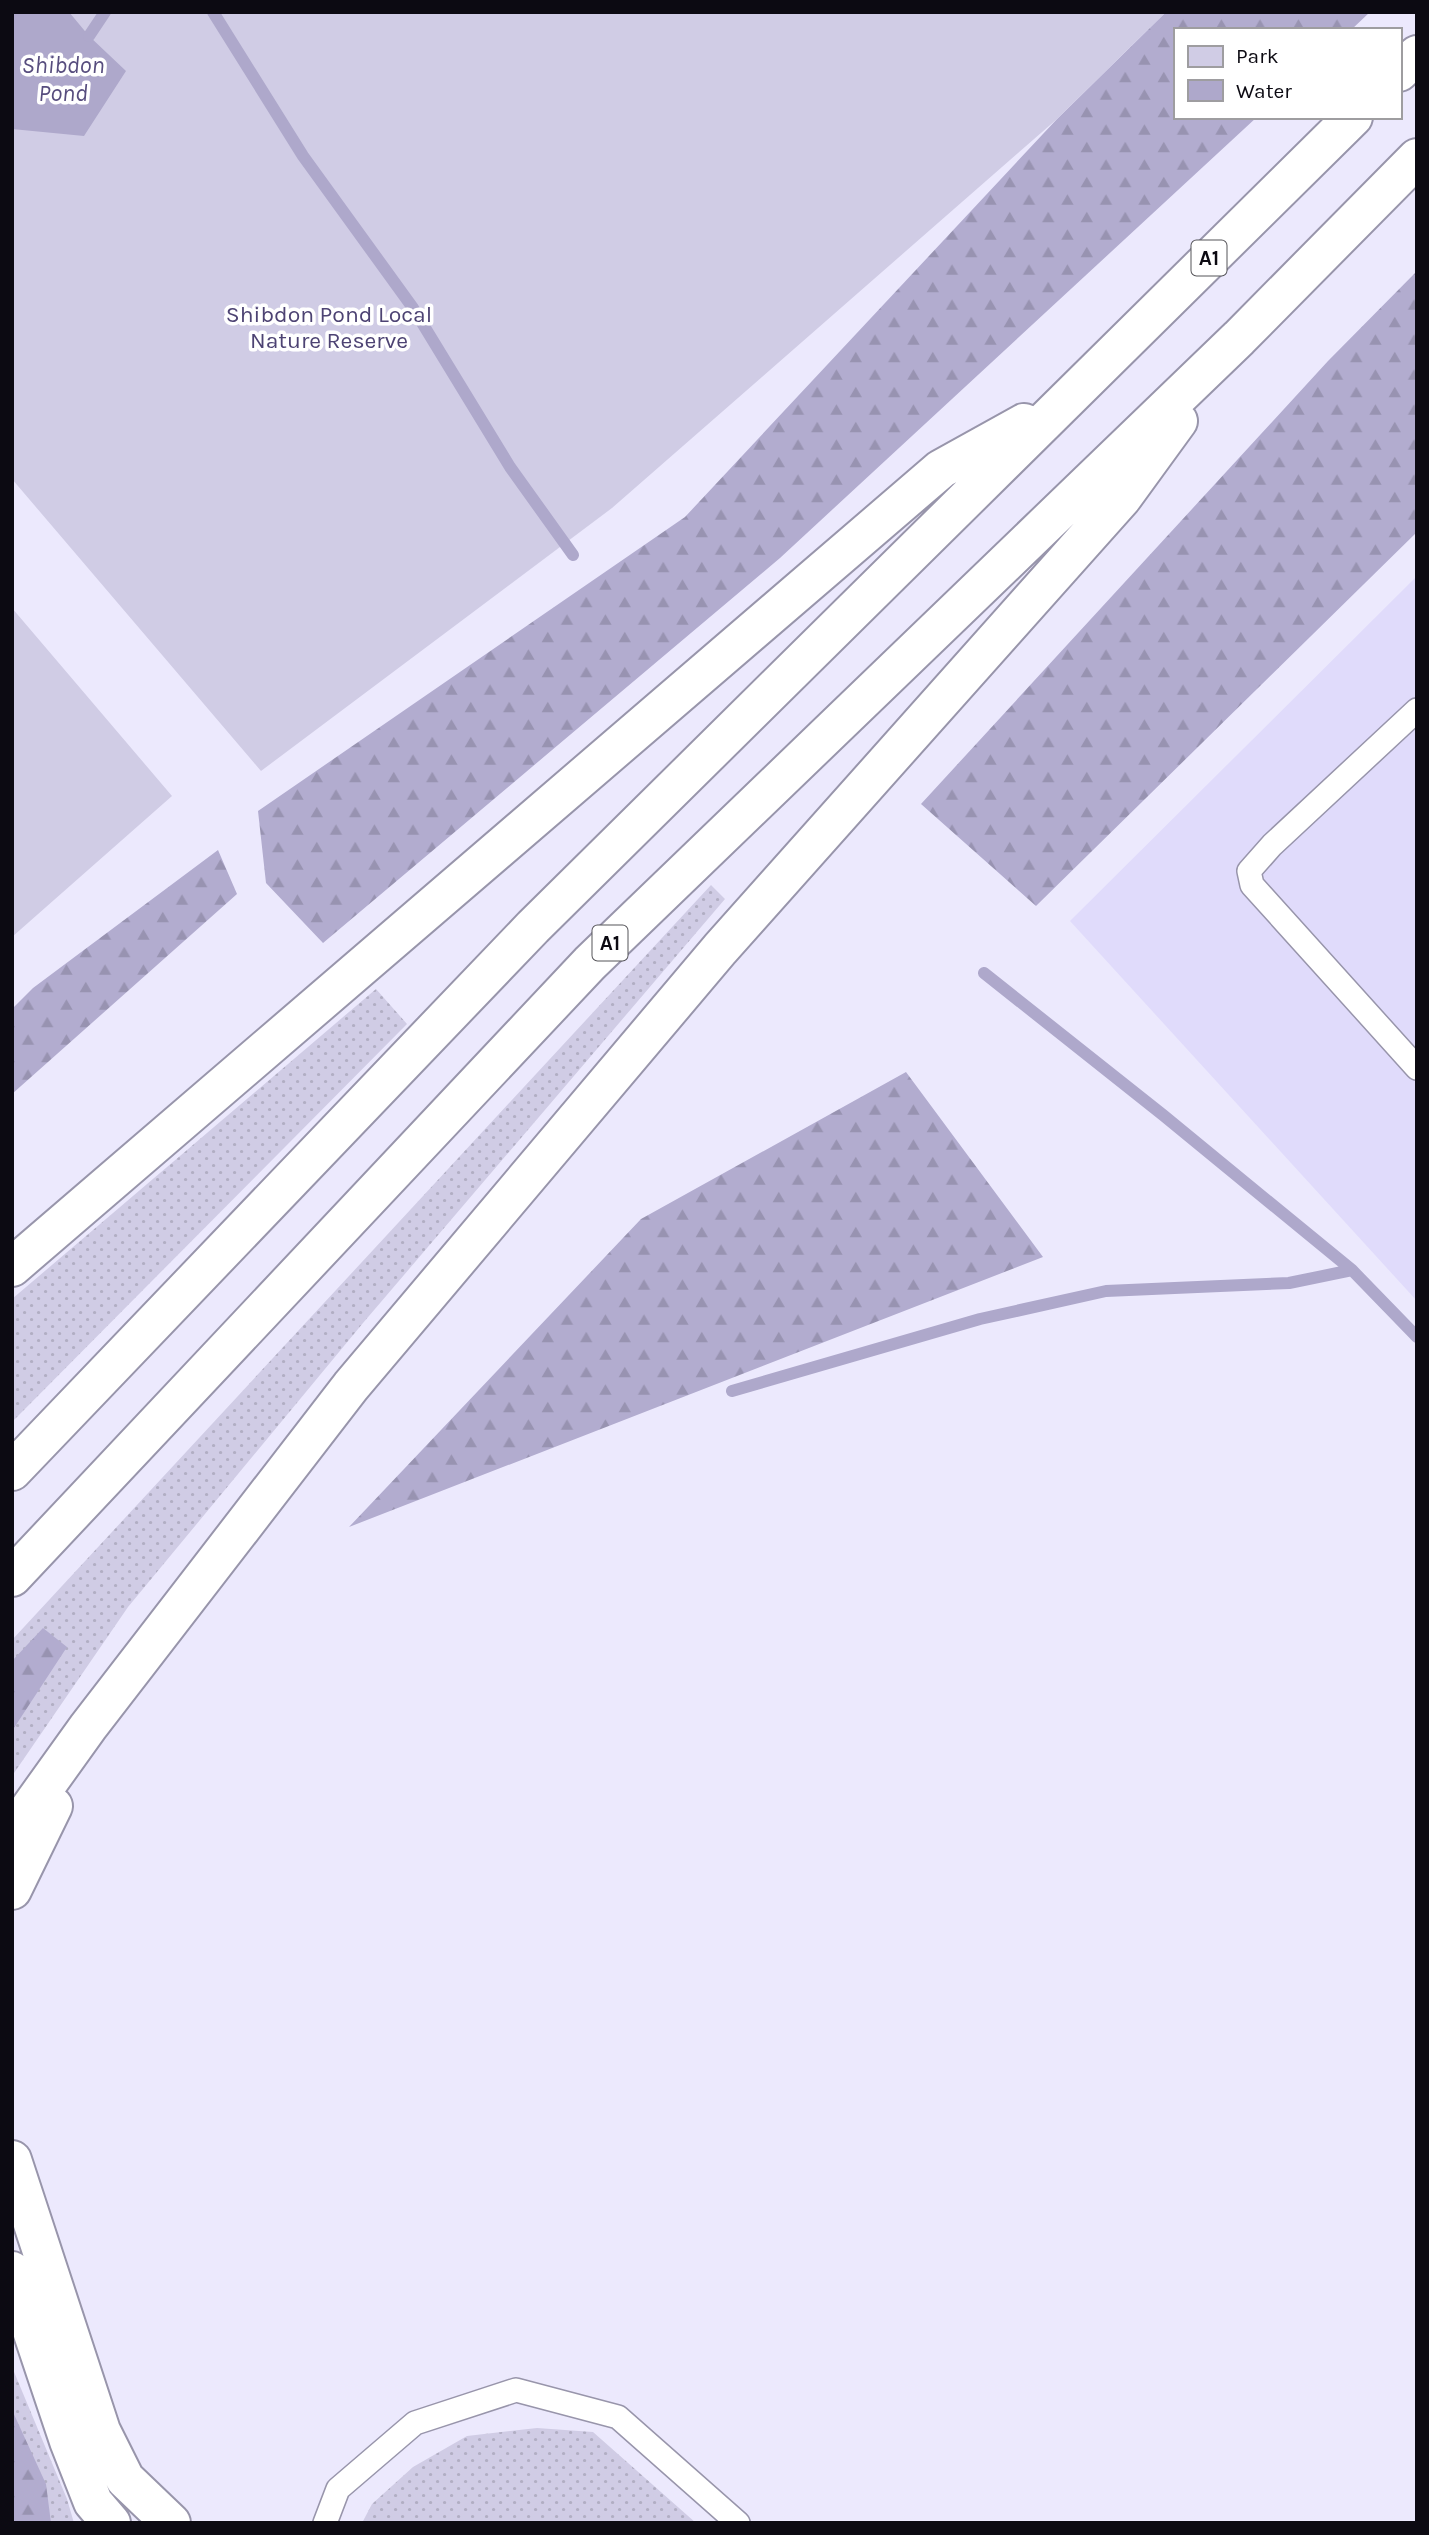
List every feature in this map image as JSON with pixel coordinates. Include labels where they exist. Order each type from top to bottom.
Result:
[{"type":"highway","points":[[1401,70],[1417,55]]},
{"type":"highway","name":"A1","points":[[12,1471],[533,927],[1351,119]]},
{"type":"highway","name":"A1","points":[[12,1577],[590,963],[1239,338],[1417,158]]},
{"type":"highway","points":[[12,1833],[88,1727],[351,1386],[720,949],[1122,498],[1239,338]]},
{"type":"highway","points":[[12,1267],[941,469],[1066,400]]},
{"type":"highway","points":[[12,1890],[37,1842],[88,1727]]},
{"type":"highway","points":[[12,2160],[101,2431],[125,2479],[171,2523]]},
{"type":"highway","points":[[12,2271],[69,2441],[93,2502],[111,2523]]},
{"type":"lane","points":[[1417,710],[1265,852],[1249,871],[1252,885],[1417,1068]]},
{"type":"lane","points":[[325,2523],[338,2489],[415,2423],[516,2390],[618,2417],[738,2523]]},
{"type":"shaded area","points":[[1417,576],[1417,1301],[1070,921]]},
{"type":"green space","name":"Shibdon Pond Local Nature Reserve","points":[[12,12],[1166,12],[1057,119],[612,508],[261,771],[12,479]]},
{"type":"green space","points":[[1166,12],[1370,12],[1353,28],[1174,28],[1174,119],[1255,119],[780,558],[323,943],[266,883],[258,811],[685,517],[1057,119]]},
{"type":"green space","points":[[1417,271],[1417,532],[1036,906],[921,804],[1328,361]]},
{"type":"green space","points":[[12,608],[172,796],[12,937]]},
{"type":"green space","points":[[218,850],[237,894],[12,1094],[12,1009],[33,988]]},
{"type":"green space","points":[[711,885],[725,899],[363,1323],[128,1607],[12,1776],[12,1640]]},
{"type":"green space","points":[[376,989],[407,1024],[12,1422],[12,1299]]},
{"type":"green space","points":[[906,1072],[1043,1257],[349,1527],[641,1219]]},
{"type":"green space","points":[[43,1628],[67,1647],[12,1731],[12,1661]]},
{"type":"green space","points":[[12,2367],[67,2499],[74,2523],[12,2523]]},
{"type":"green space","points":[[12,2410],[46,2484],[51,2523],[12,2523]]},
{"type":"green space","points":[[537,2428],[593,2432],[696,2523],[362,2523],[372,2504],[413,2467],[467,2436]]},
{"type":"water","name":"Shibdon Pond","points":[[12,12],[69,12],[89,36],[126,71],[84,136],[12,129]]},
{"type":"waterway","points":[[89,36],[105,12]]},
{"type":"waterway","points":[[213,12],[303,156],[413,308],[510,467],[573,555]]},
{"type":"waterway","points":[[984,973],[1352,1270],[1417,1337]]},
{"type":"waterway","points":[[732,1391],[980,1319],[1106,1291],[1289,1283],[1352,1270]]}]
